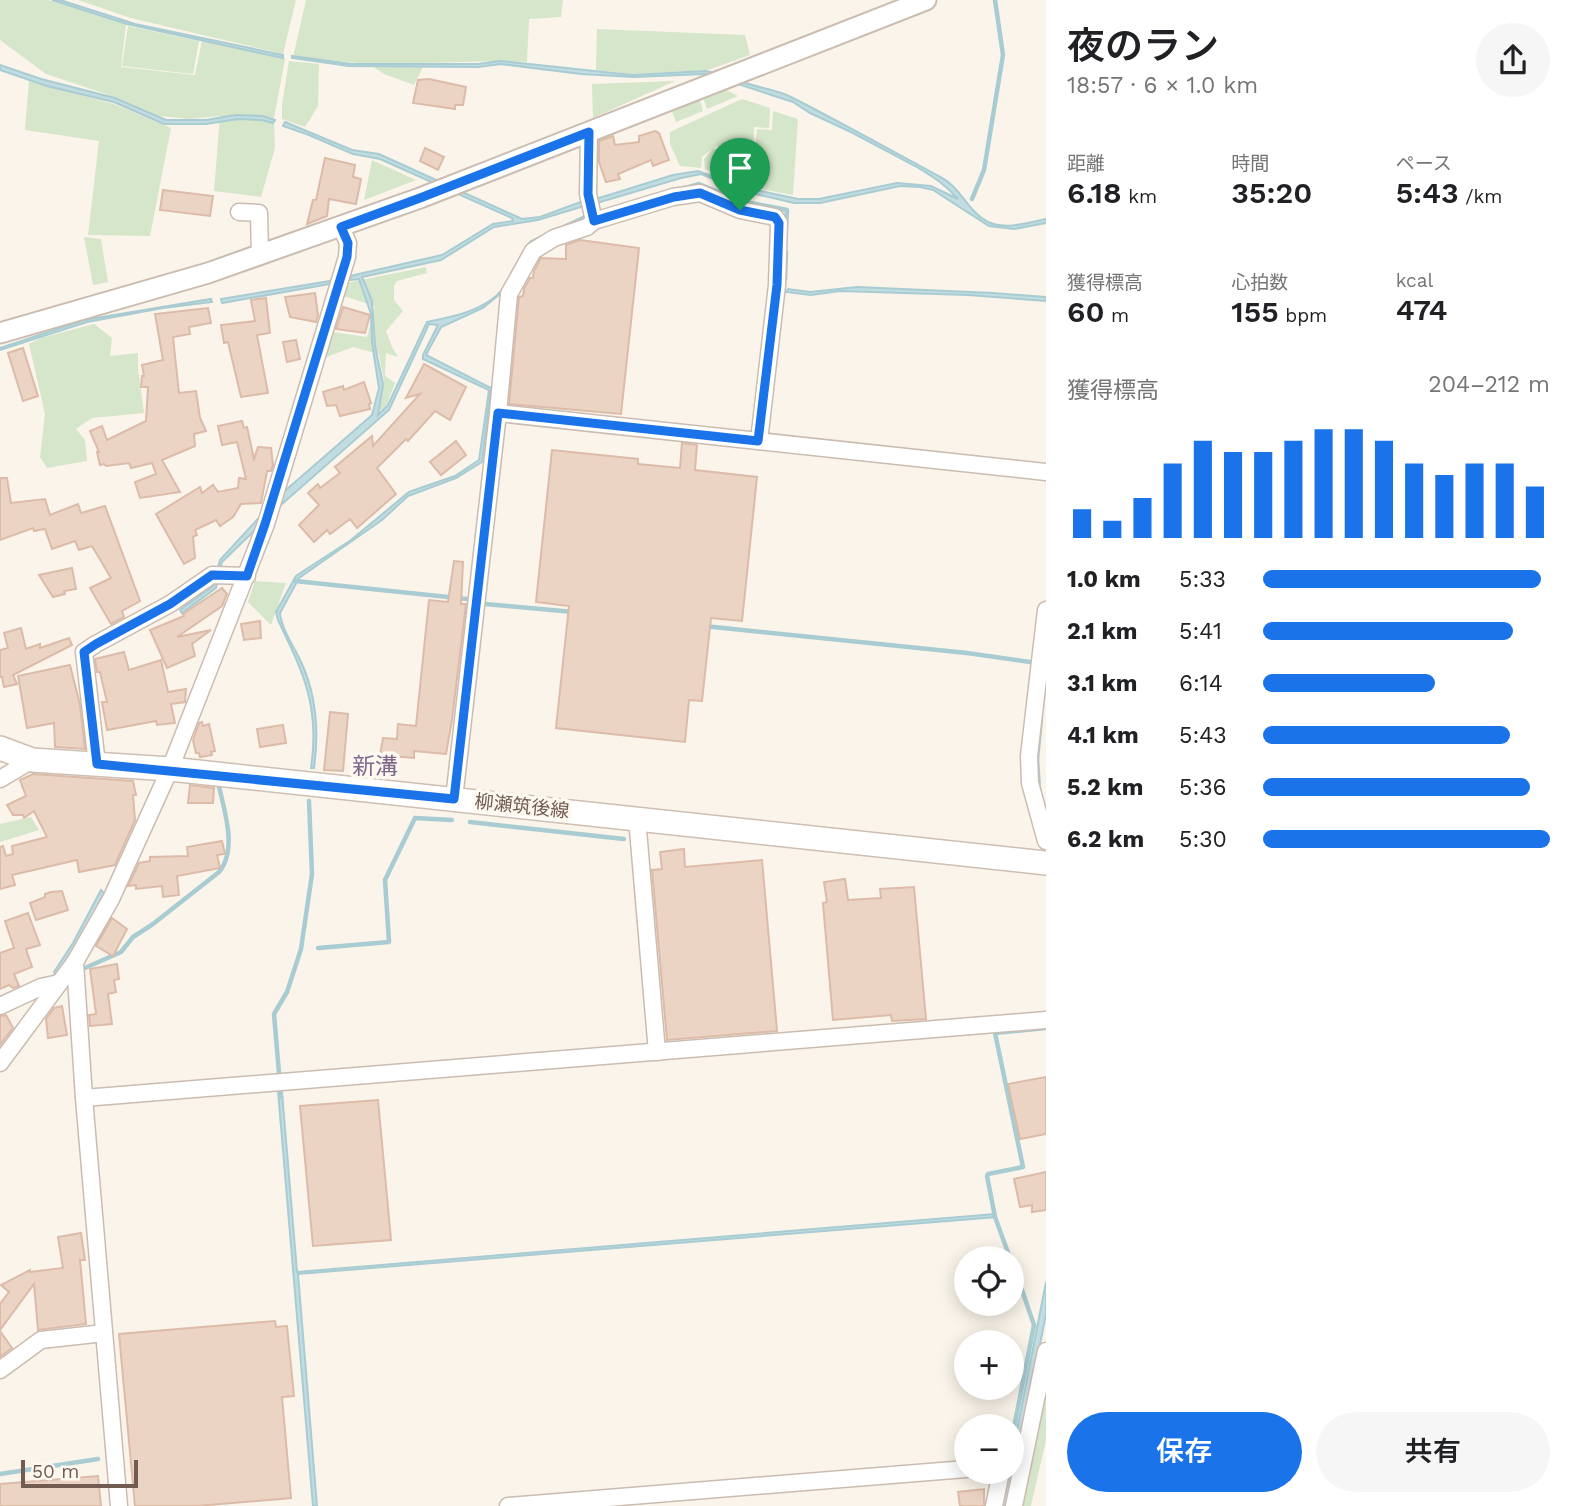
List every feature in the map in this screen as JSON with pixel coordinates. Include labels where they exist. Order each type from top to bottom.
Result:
[{"type":"main road","name":"柳瀬筑後線","points":[[0,748],[32,760],[170,769],[1046,863]]},
{"type":"street","points":[[0,333],[208,273],[341,227],[926,0]]},
{"type":"street","points":[[589,132],[588,194],[594,221]]},
{"type":"street","points":[[454,799],[509,294],[533,251],[554,238],[587,227],[594,221],[674,197],[700,193],[740,210],[775,217],[779,223],[777,285],[758,441]]},
{"type":"street","points":[[239,212],[259,212],[260,255]]},
{"type":"street","points":[[0,1063],[75,962],[111,899],[170,769],[265,524],[347,257],[348,243],[341,227]]},
{"type":"street","points":[[498,413],[1046,472]]},
{"type":"street","points":[[97,764],[84,652],[170,604],[212,575],[247,576]]},
{"type":"street","points":[[1046,610],[1029,755],[1030,783],[1046,841]]},
{"type":"street","points":[[0,779],[32,760]]},
{"type":"street","points":[[637,818],[657,1052]]},
{"type":"street","points":[[75,962],[83,1097],[119,1506]]},
{"type":"street","points":[[0,1006],[41,987],[59,983]]},
{"type":"street","points":[[83,1097],[1046,1020]]},
{"type":"street","points":[[0,1370],[41,1340],[104,1332]]},
{"type":"street","points":[[1014,1506],[1046,1351]]},
{"type":"street","points":[[508,1506],[954,1470]]},
{"type":"street","points":[[994,1506],[999,1484]]},
{"type":"green space","points":[[0,0],[48,0],[126,24],[121,67],[195,75],[202,41],[285,59],[274,118],[275,148],[261,197],[214,191],[220,116],[189,119],[160,116],[115,97],[46,74],[0,40]]},
{"type":"green space","points":[[78,0],[296,0],[283,54],[131,18]]},
{"type":"green space","points":[[306,0],[563,0],[561,17],[529,19],[527,62],[425,63],[414,85],[384,74],[369,64],[293,57]]},
{"type":"green space","points":[[128,26],[199,41],[193,74],[122,66]]},
{"type":"green space","points":[[597,29],[745,35],[750,55],[708,70],[632,74],[596,70]]},
{"type":"green space","points":[[289,61],[319,64],[318,106],[305,127],[282,119]]},
{"type":"green space","points":[[29,81],[114,104],[171,128],[150,236],[88,235],[99,141],[25,130]]},
{"type":"green space","points":[[675,81],[593,118],[592,84]]},
{"type":"green space","points":[[724,89],[738,96],[707,109],[702,96]]},
{"type":"green space","points":[[699,97],[703,111],[676,122],[671,109]]},
{"type":"green space","points":[[742,99],[770,108],[769,128],[754,127],[753,158],[716,146],[702,157],[701,168],[680,166],[670,144],[670,132]]},
{"type":"green space","points":[[773,111],[798,119],[793,195],[744,186],[705,169],[704,159],[713,148],[754,160],[757,129],[772,130]]},
{"type":"green space","points":[[372,160],[416,180],[364,200]]},
{"type":"green space","points":[[84,237],[101,239],[108,282],[93,285]]},
{"type":"green space","points":[[426,267],[427,273],[397,281],[394,286],[394,300],[403,311],[386,331],[398,357],[386,353],[385,376],[395,383],[387,404],[379,412],[384,382],[379,354],[353,347],[324,358],[332,332],[367,337],[375,306],[340,295],[346,283]]},
{"type":"green space","points":[[94,324],[112,338],[110,356],[138,353],[144,413],[92,418],[76,429],[85,440],[87,461],[47,468],[40,457],[45,414],[29,344],[41,338]]},
{"type":"green space","points":[[255,581],[286,583],[271,625],[248,602]]},
{"type":"green space","points":[[31,817],[39,830],[0,842],[0,824]]},
{"type":"green space","points":[[1046,1357],[1046,1440],[1031,1506],[1016,1506],[1020,1484],[1024,1484],[1024,1466]]},
{"type":"water","points":[[52,0],[60,0],[135,24],[283,55],[283,58],[127,24]]},
{"type":"water","points":[[292,56],[351,64],[478,64],[500,61],[632,75],[705,71],[716,73],[713,76],[704,74],[634,77],[581,74],[501,64],[478,67],[349,66]]},
{"type":"water","points":[[0,65],[41,79],[115,98],[166,120],[206,120],[236,115],[263,116],[275,120],[273,123],[238,119],[206,124],[164,124],[114,102],[47,86],[0,70]]},
{"type":"water","points":[[740,81],[791,97],[942,178],[988,222],[1009,226],[1046,219],[1046,223],[1014,229],[989,226],[933,190],[920,187],[900,186],[820,203],[794,203],[743,191],[701,174],[597,203],[596,199],[673,175],[698,171],[742,187],[798,199],[819,199],[897,183],[931,186],[958,199],[943,184],[917,167],[793,102],[738,84]]},
{"type":"water","points":[[285,122],[352,150],[379,154],[522,219],[540,217],[583,201],[584,206],[538,220],[494,227],[441,260],[362,277],[372,301],[375,346],[383,384],[378,415],[388,405],[427,322],[468,312],[487,303],[503,289],[531,241],[587,215],[588,218],[539,240],[506,289],[483,308],[441,327],[426,355],[491,388],[482,462],[456,478],[408,496],[382,520],[299,578],[280,613],[283,626],[307,677],[314,702],[314,768],[311,768],[313,727],[308,691],[276,612],[296,576],[351,540],[409,492],[455,476],[479,460],[489,390],[423,359],[438,325],[429,324],[389,410],[282,504],[222,562],[216,588],[182,613],[180,610],[213,586],[220,560],[278,497],[372,415],[379,388],[372,343],[371,314],[359,279],[351,280],[350,276],[442,255],[493,224],[513,221],[512,218],[380,159],[353,154],[283,126]]},
{"type":"water","points":[[330,281],[330,284],[222,303],[221,299]]},
{"type":"water","points":[[857,287],[993,293],[1046,297],[1046,301],[968,295],[840,291],[811,295],[786,292],[788,289],[810,292]]},
{"type":"water","points":[[211,299],[212,302],[87,322],[0,350],[84,320]]},
{"type":"water","points":[[101,890],[104,893],[94,914],[57,975],[54,972]]},
{"type":"water","points":[[278,1091],[282,1092],[297,1272],[995,1214],[996,1217],[298,1274],[317,1506],[313,1506]]},
{"type":"water","points":[[1046,1282],[1046,1314],[1024,1425],[1024,1414],[1020,1414]]},
{"type":"water","points":[[1005,1484],[1012,1484],[1008,1506],[1000,1506]]},
{"type":"building","points":[[429,79],[466,87],[463,105],[455,105],[455,109],[413,103],[418,80]]},
{"type":"building","points":[[655,131],[659,133],[669,160],[653,166],[651,160],[618,174],[620,179],[606,182],[599,162],[599,141],[613,136],[615,145],[639,142],[639,136]]},
{"type":"building","points":[[425,148],[444,157],[438,170],[420,161]]},
{"type":"building","points":[[325,158],[355,165],[353,177],[361,179],[356,204],[329,199],[327,216],[307,224],[313,200],[316,200]]},
{"type":"building","points":[[163,190],[213,196],[210,216],[160,210]]},
{"type":"building","points":[[580,240],[639,248],[621,414],[509,404],[519,297],[523,296],[541,258],[566,259],[566,245]]},
{"type":"building","points":[[315,293],[318,315],[316,322],[290,317],[285,297]]},
{"type":"building","points":[[266,298],[270,333],[257,335],[268,393],[241,397],[228,342],[224,343],[221,325],[255,321],[251,300]]},
{"type":"building","points":[[343,307],[370,315],[365,333],[336,329]]},
{"type":"building","points":[[208,308],[211,323],[189,327],[190,334],[173,337],[179,393],[196,391],[200,418],[206,431],[194,434],[195,446],[162,460],[180,492],[140,498],[135,482],[156,474],[152,463],[131,468],[129,463],[100,465],[99,452],[90,431],[102,426],[107,440],[146,421],[148,387],[141,387],[144,376],[142,365],[163,360],[155,314]]},
{"type":"building","points":[[296,340],[300,359],[287,362],[283,342]]},
{"type":"building","points":[[23,348],[38,396],[23,401],[8,353]]},
{"type":"building","points":[[424,364],[466,387],[450,420],[435,411],[408,441],[406,439],[377,468],[396,494],[357,528],[350,519],[330,534],[327,530],[314,542],[299,525],[319,505],[308,493],[318,484],[320,488],[340,473],[335,467],[372,436],[373,446],[420,394],[406,398]]},
{"type":"building","points":[[364,382],[371,403],[370,409],[340,416],[336,405],[327,406],[323,392],[343,386],[344,390]]},
{"type":"building","points":[[242,421],[244,428],[247,427],[254,459],[258,447],[271,448],[273,465],[271,471],[267,471],[261,503],[241,504],[233,517],[220,526],[216,520],[195,530],[195,558],[184,564],[156,514],[200,487],[202,493],[213,485],[218,492],[238,488],[239,478],[246,479],[237,442],[222,445],[218,426]]},
{"type":"building","points":[[456,441],[466,455],[441,475],[430,462]]},
{"type":"building","points":[[682,443],[697,445],[695,470],[757,477],[742,621],[711,618],[702,701],[689,700],[685,742],[556,728],[569,606],[536,602],[552,450],[638,459],[638,464],[680,468]]},
{"type":"building","points":[[0,478],[7,478],[11,503],[45,499],[50,515],[78,504],[81,513],[105,506],[140,601],[122,611],[124,617],[111,624],[90,588],[111,578],[92,546],[79,550],[75,541],[52,549],[45,529],[34,531],[33,528],[0,540]]},
{"type":"building","points":[[454,561],[463,562],[461,604],[466,604],[446,754],[414,751],[414,758],[380,755],[383,738],[397,739],[398,724],[416,726],[429,600],[448,602]]},
{"type":"building","points":[[72,568],[76,589],[53,597],[39,575]]},
{"type":"building","points":[[222,588],[227,594],[222,606],[177,637],[211,630],[192,644],[195,656],[167,668],[150,630],[184,616],[183,614]]},
{"type":"building","points":[[260,621],[261,638],[244,640],[241,624]]},
{"type":"building","points":[[21,628],[26,649],[40,644],[40,648],[69,638],[72,645],[13,675],[17,684],[4,687],[0,677],[0,650],[8,648],[4,633]]},
{"type":"building","points":[[124,652],[129,670],[161,660],[168,692],[186,689],[185,702],[171,704],[175,723],[157,725],[156,721],[107,730],[102,702],[107,702],[95,659]]},
{"type":"building","points":[[70,665],[80,705],[85,749],[55,747],[54,723],[27,728],[18,676]]},
{"type":"building","points":[[330,712],[348,714],[343,771],[324,770]]},
{"type":"building","points":[[202,722],[203,726],[209,724],[215,751],[211,752],[212,755],[200,757],[199,753],[196,753],[193,740],[199,723]]},
{"type":"building","points":[[283,725],[286,743],[260,747],[257,729]]},
{"type":"building","points":[[33,774],[133,781],[136,795],[133,795],[135,820],[115,865],[79,872],[77,860],[12,875],[15,885],[0,889],[0,847],[3,846],[6,856],[13,854],[12,846],[47,837],[34,811],[24,818],[23,815],[13,815],[7,805],[26,796],[20,780]]},
{"type":"building","points":[[190,785],[214,788],[213,803],[188,803]]},
{"type":"building","points":[[222,841],[225,854],[217,855],[220,868],[177,876],[179,895],[163,897],[162,886],[136,889],[136,885],[128,886],[139,863],[150,861],[150,857],[188,856],[187,847]]},
{"type":"building","points":[[684,849],[685,867],[762,860],[777,1031],[667,1040],[652,870],[662,869],[660,852]]},
{"type":"building","points":[[845,879],[848,900],[881,898],[880,889],[914,887],[926,1019],[892,1021],[891,1015],[833,1020],[823,903],[827,902],[824,882]]},
{"type":"building","points":[[62,891],[68,910],[36,920],[30,903],[45,897],[45,894]]},
{"type":"building","points":[[28,913],[40,945],[26,949],[32,967],[14,974],[19,986],[13,988],[9,985],[0,989],[0,953],[14,948],[5,921]]},
{"type":"building","points":[[112,918],[127,929],[113,956],[96,946]]},
{"type":"building","points":[[117,964],[119,979],[114,980],[116,992],[108,994],[112,1024],[90,1026],[89,1015],[96,1014],[90,969]]},
{"type":"building","points":[[62,1006],[67,1035],[48,1038],[46,1019],[54,1008]]},
{"type":"building","points":[[6,1015],[13,1028],[0,1045],[0,1016]]},
{"type":"building","points":[[1046,1077],[1046,1134],[1020,1139],[1008,1084]]},
{"type":"building","points":[[378,1100],[391,1240],[313,1246],[300,1106]]},
{"type":"building","points":[[1046,1172],[1046,1210],[1032,1212],[1032,1205],[1020,1207],[1014,1179]]},
{"type":"building","points":[[81,1233],[85,1260],[80,1260],[86,1324],[38,1330],[34,1284],[0,1330],[0,1304],[9,1292],[1,1285],[30,1270],[63,1268],[58,1237]]},
{"type":"building","points":[[275,1321],[276,1327],[287,1326],[294,1396],[282,1397],[291,1498],[197,1506],[135,1506],[119,1334]]},
{"type":"building","points":[[0,1331],[12,1348],[0,1357]]},
{"type":"building","points":[[98,1476],[101,1506],[0,1506],[0,1484]]},
{"type":"building","points":[[984,1489],[984,1506],[960,1506],[958,1492]]},
{"type":"waterway","points":[[972,199],[984,170],[1003,55],[995,0]]},
{"type":"waterway","points":[[686,188],[699,184],[741,201],[787,210],[786,226]]},
{"type":"waterway","points":[[785,279],[786,252]]},
{"type":"waterway","points":[[295,581],[467,599]]},
{"type":"waterway","points":[[485,604],[573,612]]},
{"type":"waterway","points":[[704,626],[1030,662]]},
{"type":"waterway","points":[[1039,789],[1037,759],[1041,718]]},
{"type":"waterway","points":[[85,968],[121,952],[133,937],[219,872],[225,863],[229,841],[218,782]]},
{"type":"waterway","points":[[281,1097],[274,1014],[287,992],[301,949],[312,874],[309,801]]},
{"type":"waterway","points":[[318,948],[389,942],[385,880],[415,818],[452,820]]},
{"type":"waterway","points":[[470,822],[624,839]]},
{"type":"waterway","points":[[1006,1246],[995,1217],[987,1176],[1023,1167],[995,1033],[1046,1028]]},
{"type":"waterway","points":[[1017,1414],[1034,1325],[1024,1296]]},
{"type":"waterway","points":[[0,1474],[98,1459]]},
{"type":"district","name":"新溝","points":[[375,766]]},
{"type":"route","points":[[589,132],[588,194],[594,221],[674,197],[700,193],[740,210],[775,217],[779,223],[777,285],[758,441],[498,413],[454,799],[170,769],[97,764],[84,652],[170,604],[212,575],[247,576],[347,257],[348,243],[341,227],[589,132]]}]
